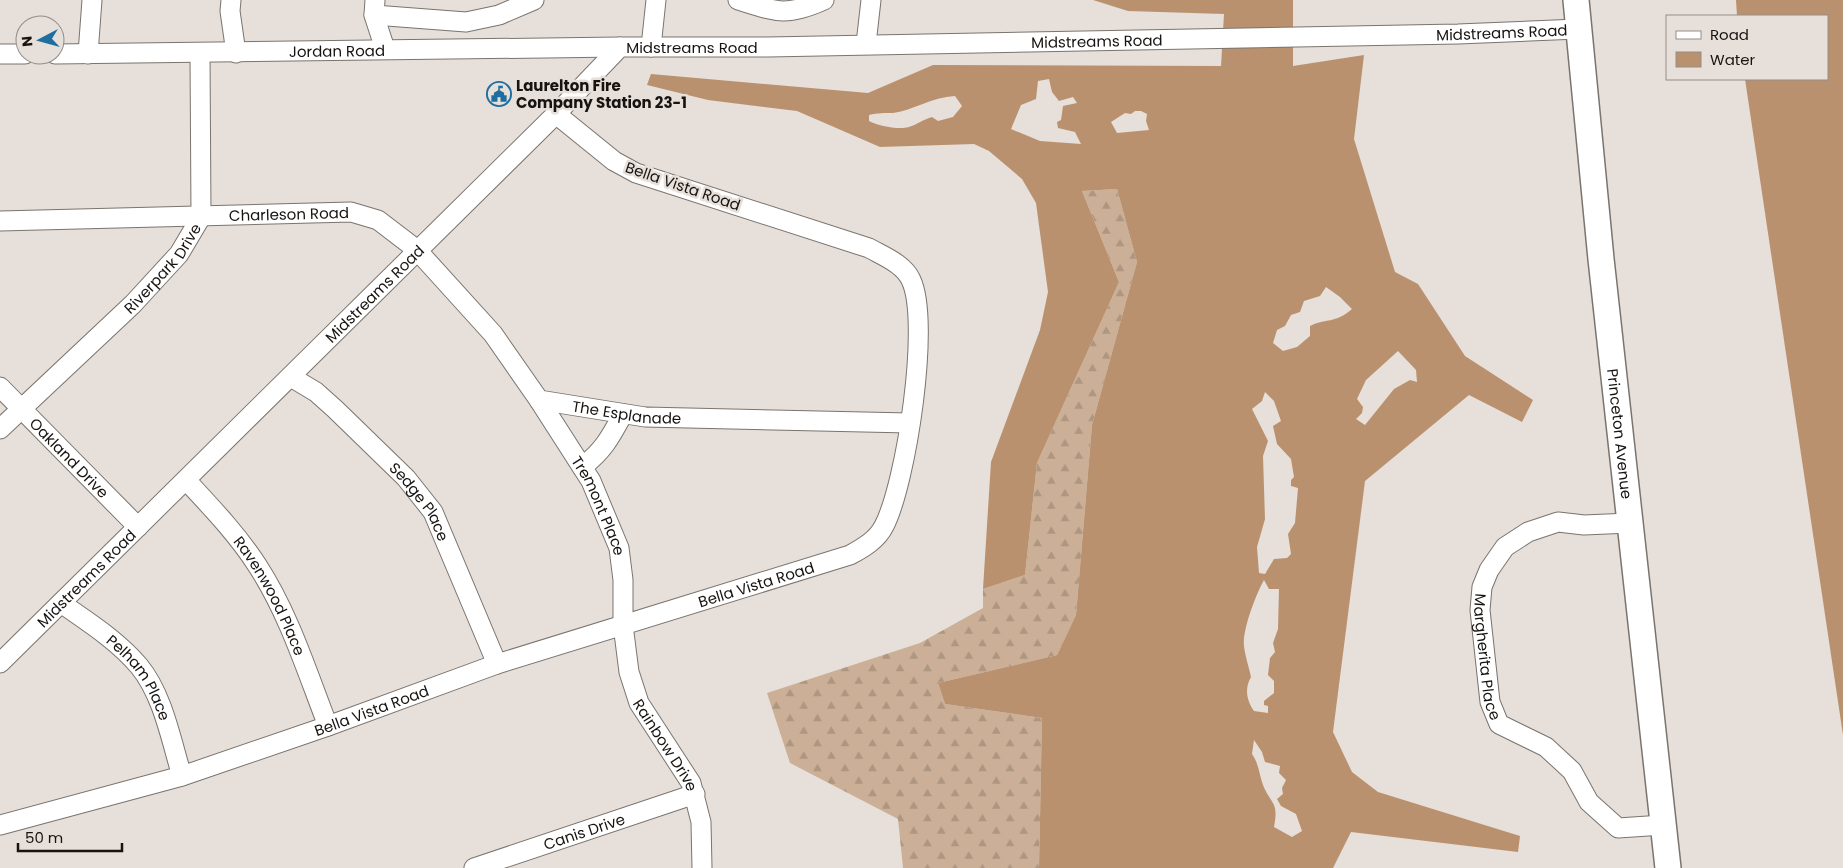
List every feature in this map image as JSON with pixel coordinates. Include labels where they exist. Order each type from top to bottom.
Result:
[{"type":"main road","name":"Princeton Avenue","points":[[1576,0],[1668,868]]},
{"type":"street","points":[[88,54],[92,0]]},
{"type":"street","points":[[231,0],[230,11],[236,53]]},
{"type":"street","points":[[385,49],[375,7],[466,22],[499,15],[534,0]]},
{"type":"street","points":[[651,47],[656,0]]},
{"type":"street","points":[[738,0],[774,12],[789,12],[824,0]]},
{"type":"street","points":[[866,44],[871,0]]},
{"type":"street","name":"Midstreams Road","points":[[0,663],[291,376],[416,249],[556,114],[620,47],[1458,34],[1578,29]]},
{"type":"street","name":"Jordan Road","points":[[65,54],[200,54],[385,49],[620,47]]},
{"type":"street","points":[[0,54],[15,54]]},
{"type":"street","name":"Riverpark Drive","points":[[0,429],[133,304],[179,254],[201,217],[200,54]]},
{"type":"street","name":"Bella Vista Road","points":[[0,825],[182,776],[328,726],[496,664],[850,555],[868,546],[884,528],[895,500],[905,459],[919,339],[916,294],[910,279],[903,269],[869,248],[636,173],[614,161],[556,114]]},
{"type":"street","name":"Charleson Road","points":[[0,221],[351,212],[378,220],[416,249]]},
{"type":"street","points":[[416,249],[493,334],[539,400]]},
{"type":"street","name":"Sedge Place","points":[[291,376],[316,392],[335,409],[406,478],[433,512],[496,664]]},
{"type":"street","name":"Oakland Drive","points":[[0,386],[138,527]]},
{"type":"street","name":"The Esplanade","points":[[539,400],[623,414],[909,423]]},
{"type":"street","name":"Tremont Place","points":[[539,400],[582,467],[607,516],[619,548],[623,580],[623,625]]},
{"type":"street","points":[[582,467],[600,453],[609,442],[623,414]]},
{"type":"street","name":"Ravenwood Place","points":[[186,480],[231,529],[258,565],[284,612],[328,726]]},
{"type":"street","name":"Margherita Place","points":[[1630,523],[1584,524],[1558,522],[1528,532],[1505,547],[1489,570],[1482,587],[1480,610],[1490,702],[1499,724],[1546,747],[1572,771],[1589,802],[1618,828],[1664,825]]},
{"type":"street","name":"Pelham Place","points":[[61,603],[114,640],[139,666],[152,688],[182,776]]},
{"type":"street","name":"Rainbow Drive","points":[[623,625],[629,672],[639,703],[678,761],[695,794],[701,822],[702,868]]},
{"type":"street","name":"Canis Drive","points":[[474,868],[695,794]]},
{"type":"green space","points":[[1117,189],[1137,262],[1092,425],[1076,615],[1057,655],[938,683],[945,704],[1042,718],[1039,868],[903,868],[898,819],[790,763],[767,693],[920,643],[983,608],[983,589],[1025,575],[1037,463],[1119,282],[1082,191]]},
{"type":"water","points":[[1093,0],[1293,0],[1293,66],[1364,55],[1354,139],[1395,272],[1418,284],[1465,356],[1533,400],[1522,422],[1469,395],[1365,481],[1333,732],[1352,772],[1378,792],[1520,836],[1518,852],[1351,832],[1333,868],[1039,868],[1042,718],[945,704],[938,683],[1057,655],[1076,615],[1092,425],[1137,262],[1117,189],[1082,191],[1119,282],[1037,463],[1025,575],[983,589],[991,462],[1040,330],[1048,292],[1036,203],[1022,179],[989,151],[974,144],[880,147],[797,111],[708,100],[647,85],[651,74],[868,93],[933,65],[1221,66],[1224,14],[1128,11]],"holes":[[[1049,79],[1052,92],[1059,101],[1073,97],[1077,103],[1063,106],[1061,120],[1057,122],[1058,128],[1075,132],[1081,144],[1040,141],[1011,129],[1021,105],[1036,99],[1038,81]],[[955,96],[962,106],[953,117],[938,121],[932,117],[905,128],[889,127],[869,121],[869,115],[900,112],[938,99]],[[1135,111],[1141,111],[1147,114],[1146,121],[1149,130],[1117,133],[1111,122],[1125,113],[1131,114]],[[1326,287],[1352,309],[1341,317],[1310,326],[1310,336],[1297,347],[1283,351],[1273,343],[1277,330],[1285,326],[1291,315],[1300,312],[1304,301],[1320,296]],[[1398,351],[1416,370],[1417,382],[1410,380],[1394,389],[1365,425],[1356,419],[1362,413],[1363,407],[1357,399],[1366,380]],[[1265,392],[1274,401],[1281,421],[1273,426],[1277,444],[1291,459],[1294,477],[1291,480],[1291,486],[1298,488],[1295,523],[1288,534],[1291,554],[1287,558],[1274,559],[1265,574],[1259,573],[1257,547],[1265,519],[1263,456],[1268,441],[1252,409],[1262,401]],[[1264,580],[1269,589],[1279,589],[1278,629],[1273,643],[1275,652],[1270,658],[1268,675],[1274,681],[1274,693],[1264,701],[1264,705],[1268,706],[1268,713],[1254,711],[1247,695],[1251,677],[1244,639],[1247,622]],[[1254,740],[1262,752],[1265,762],[1280,766],[1279,773],[1286,780],[1282,788],[1283,794],[1277,799],[1281,806],[1296,814],[1302,831],[1292,837],[1274,827],[1275,808],[1263,785],[1258,765],[1252,754]]]},
{"type":"water","points":[[1736,0],[1843,0],[1843,735],[1745,80],[1828,80],[1828,15],[1737,15]]},
{"type":"place","name":"Laurelton Fire Company Station 23-1","points":[[499,94]]}]
